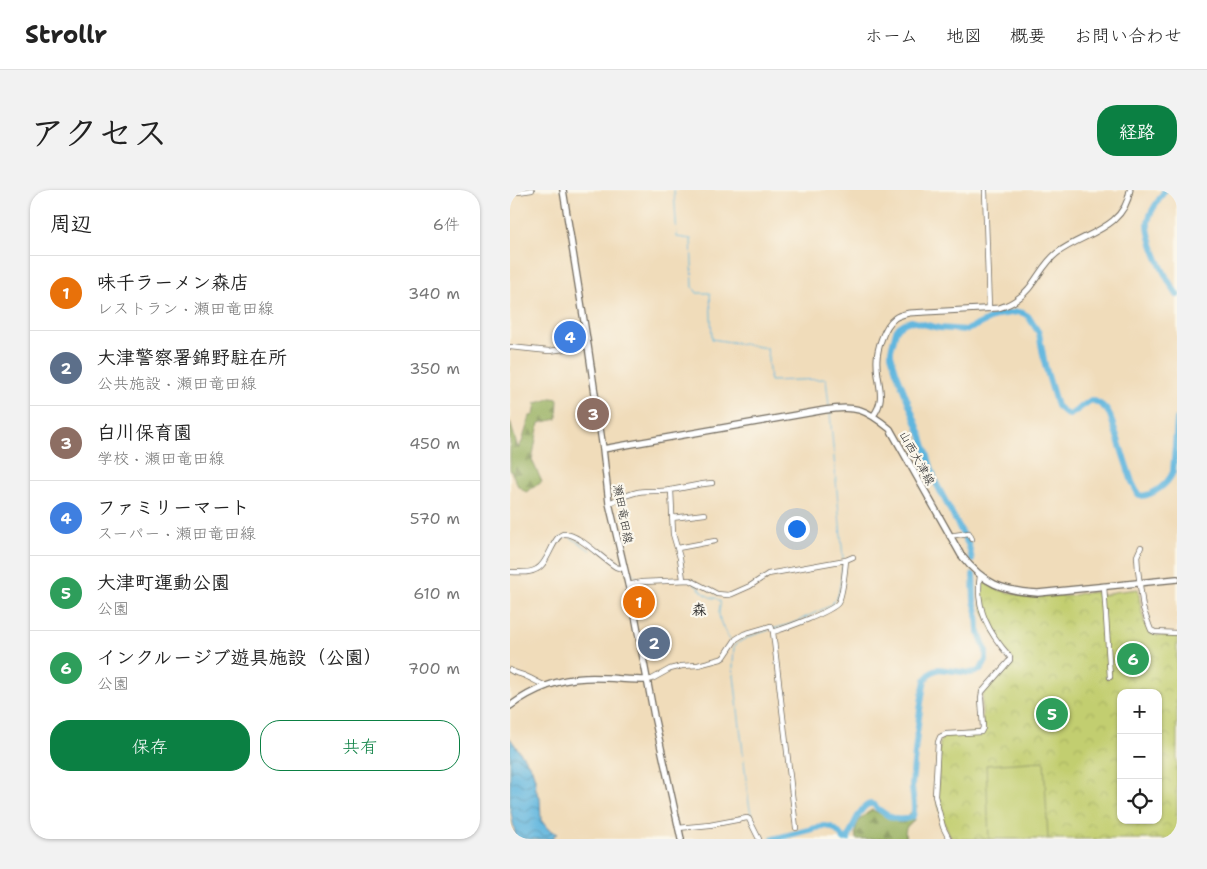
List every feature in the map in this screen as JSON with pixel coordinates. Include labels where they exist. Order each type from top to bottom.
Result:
[{"type":"main road","name":"瀬田竜田線","points":[[563,190],[603,449],[608,503],[628,586],[681,839]]},
{"type":"main road","name":"山西大津線","points":[[603,449],[828,410],[856,408],[873,416],[890,429],[961,555],[980,576],[988,581],[1006,590],[1038,593],[1177,579]]},
{"type":"main road","points":[[510,706],[547,686],[559,682],[585,678],[647,680]]},
{"type":"street","points":[[510,191],[532,190]]},
{"type":"street","points":[[985,190],[989,308]]},
{"type":"street","points":[[873,416],[880,405],[881,398],[877,358],[883,334],[896,317],[909,313],[999,308],[1011,304],[1027,291],[1056,254],[1098,232],[1116,218],[1126,203],[1130,190]]},
{"type":"street","points":[[510,347],[548,351],[588,346]]},
{"type":"street","points":[[608,503],[639,492],[671,490],[712,483]]},
{"type":"street","points":[[671,490],[673,534],[678,548],[683,579]]},
{"type":"street","points":[[672,518],[705,514]]},
{"type":"street","points":[[949,536],[968,533],[972,540]]},
{"type":"street","points":[[510,572],[538,569],[548,556],[557,538],[560,535],[567,534],[580,540],[616,566],[624,569]]},
{"type":"street","points":[[678,548],[715,541]]},
{"type":"street","points":[[1141,547],[1137,556],[1140,582],[1144,613],[1151,630],[1166,634],[1177,633]]},
{"type":"street","points":[[628,586],[642,582],[683,579],[696,582],[718,594],[728,595],[750,586],[768,574],[846,560],[853,557]]},
{"type":"street","points":[[773,632],[810,618],[837,604],[843,583],[846,560]]},
{"type":"street","points":[[949,839],[942,827],[934,796],[938,742],[940,737],[946,734],[981,732],[983,728],[982,692],[1010,660],[1010,657],[993,637],[984,616],[979,601],[978,587],[980,576]]},
{"type":"street","points":[[1104,586],[1110,677]]},
{"type":"street","points":[[647,680],[670,669],[721,659],[736,639],[744,634],[771,626],[796,828]]},
{"type":"street","points":[[510,670],[547,686]]},
{"type":"street","points":[[678,828],[710,825],[747,818],[759,839]]},
{"type":"green space","points":[[551,398],[558,399],[557,419],[539,423],[532,460],[542,482],[526,492],[518,486],[510,469],[510,422],[518,448],[522,442],[530,416],[534,415],[536,403]]},
{"type":"green space","points":[[981,581],[996,589],[1022,596],[1071,596],[1097,592],[1103,595],[1138,589],[1143,618],[1147,628],[1159,635],[1177,636],[1177,839],[952,839],[943,821],[937,799],[940,743],[942,738],[947,736],[983,732],[982,705],[984,691],[994,678],[1010,666],[1013,660],[994,633],[982,603]]},
{"type":"green space","points":[[1044,761],[1048,839],[989,839],[986,765]]},
{"type":"green space","points":[[917,806],[914,820],[907,826],[905,832],[906,839],[856,839],[857,825],[864,815],[872,810],[890,817],[899,818],[908,815]]},
{"type":"water","points":[[510,738],[532,769],[536,790],[540,797],[541,820],[548,829],[558,834],[554,835],[553,839],[516,839],[510,807]]},
{"type":"waterway","points":[[674,190],[677,237],[691,239],[693,287],[697,293],[710,293],[712,339],[767,348],[770,381],[826,379],[829,406]]},
{"type":"waterway","points":[[1165,190],[1149,218],[1149,235],[1157,257],[1177,295]]},
{"type":"waterway","points":[[972,560],[969,546],[936,483],[923,440],[896,371],[891,350],[896,331],[899,327],[911,321],[939,328],[967,330],[998,315],[1018,312],[1028,316],[1039,333],[1045,365],[1057,406],[1070,415],[1091,400],[1106,410],[1110,415],[1132,482],[1141,496],[1151,494],[1160,488],[1168,481],[1173,472],[1177,419]]},
{"type":"waterway","points":[[830,413],[843,558]]},
{"type":"waterway","points":[[556,544],[562,537]]},
{"type":"waterway","points":[[570,537],[590,550]]},
{"type":"waterway","points":[[537,572],[547,562],[553,550]]},
{"type":"waterway","points":[[773,629],[791,624],[830,606],[838,596],[843,562]]},
{"type":"waterway","points":[[627,571],[640,580]]},
{"type":"waterway","points":[[848,839],[857,818],[867,805],[874,805],[886,814],[898,819],[913,816],[913,772],[925,680],[931,673],[939,669],[976,672],[981,669],[986,660],[986,651],[978,630],[973,575]]},
{"type":"waterway","points":[[694,584],[707,595],[720,601],[720,620],[732,643]]},
{"type":"waterway","points":[[734,646],[746,638],[769,630]]},
{"type":"waterway","points":[[734,646],[733,667],[749,804],[753,823]]},
{"type":"waterway","points":[[773,839],[824,826],[833,828],[844,839]]},
{"type":"place","name":"ファミリーマート","points":[[570,337]]},
{"type":"place","name":"白川保育園","points":[[593,414]]},
{"type":"place","name":"味千ラーメン森店","points":[[639,602]]},
{"type":"place","name":"大津警察署錦野駐在所","points":[[654,643]]},
{"type":"place","name":"インクルージブ遊具施設（公園）","points":[[1133,659]]},
{"type":"place","name":"大津町運動公園","points":[[1052,714]]},
{"type":"district","name":"森","points":[[699,610]]}]
